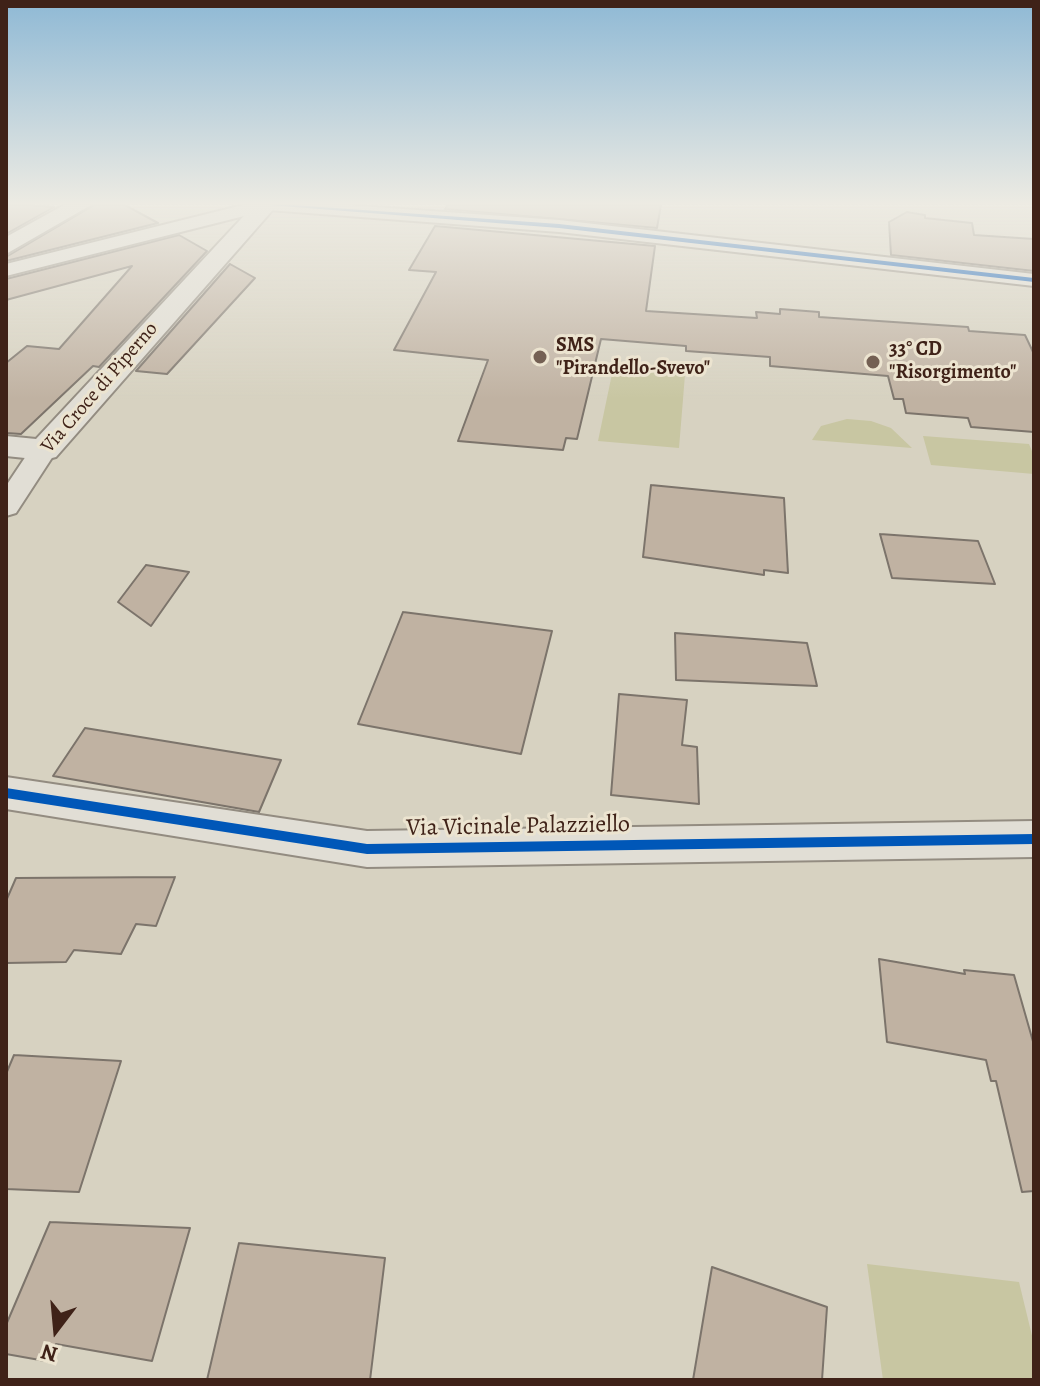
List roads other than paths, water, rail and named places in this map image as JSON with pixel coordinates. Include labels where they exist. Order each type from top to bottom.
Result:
[{"type":"street","name":"Via Croce di Piperno","points":[[6,507],[44,450],[209,270]]},
{"type":"street","points":[[943,270],[1034,280]]},
{"type":"street","points":[[6,446],[44,450]]},
{"type":"street","name":"Via Vicinale Palazziello","points":[[6,793],[367,849],[1034,839]]},
{"type":"place","name":"SMS \"Pirandello-Svevo\"","points":[[540,357]]},
{"type":"place","name":"33° CD \"Risorgimento\"","points":[[873,362]]}]
